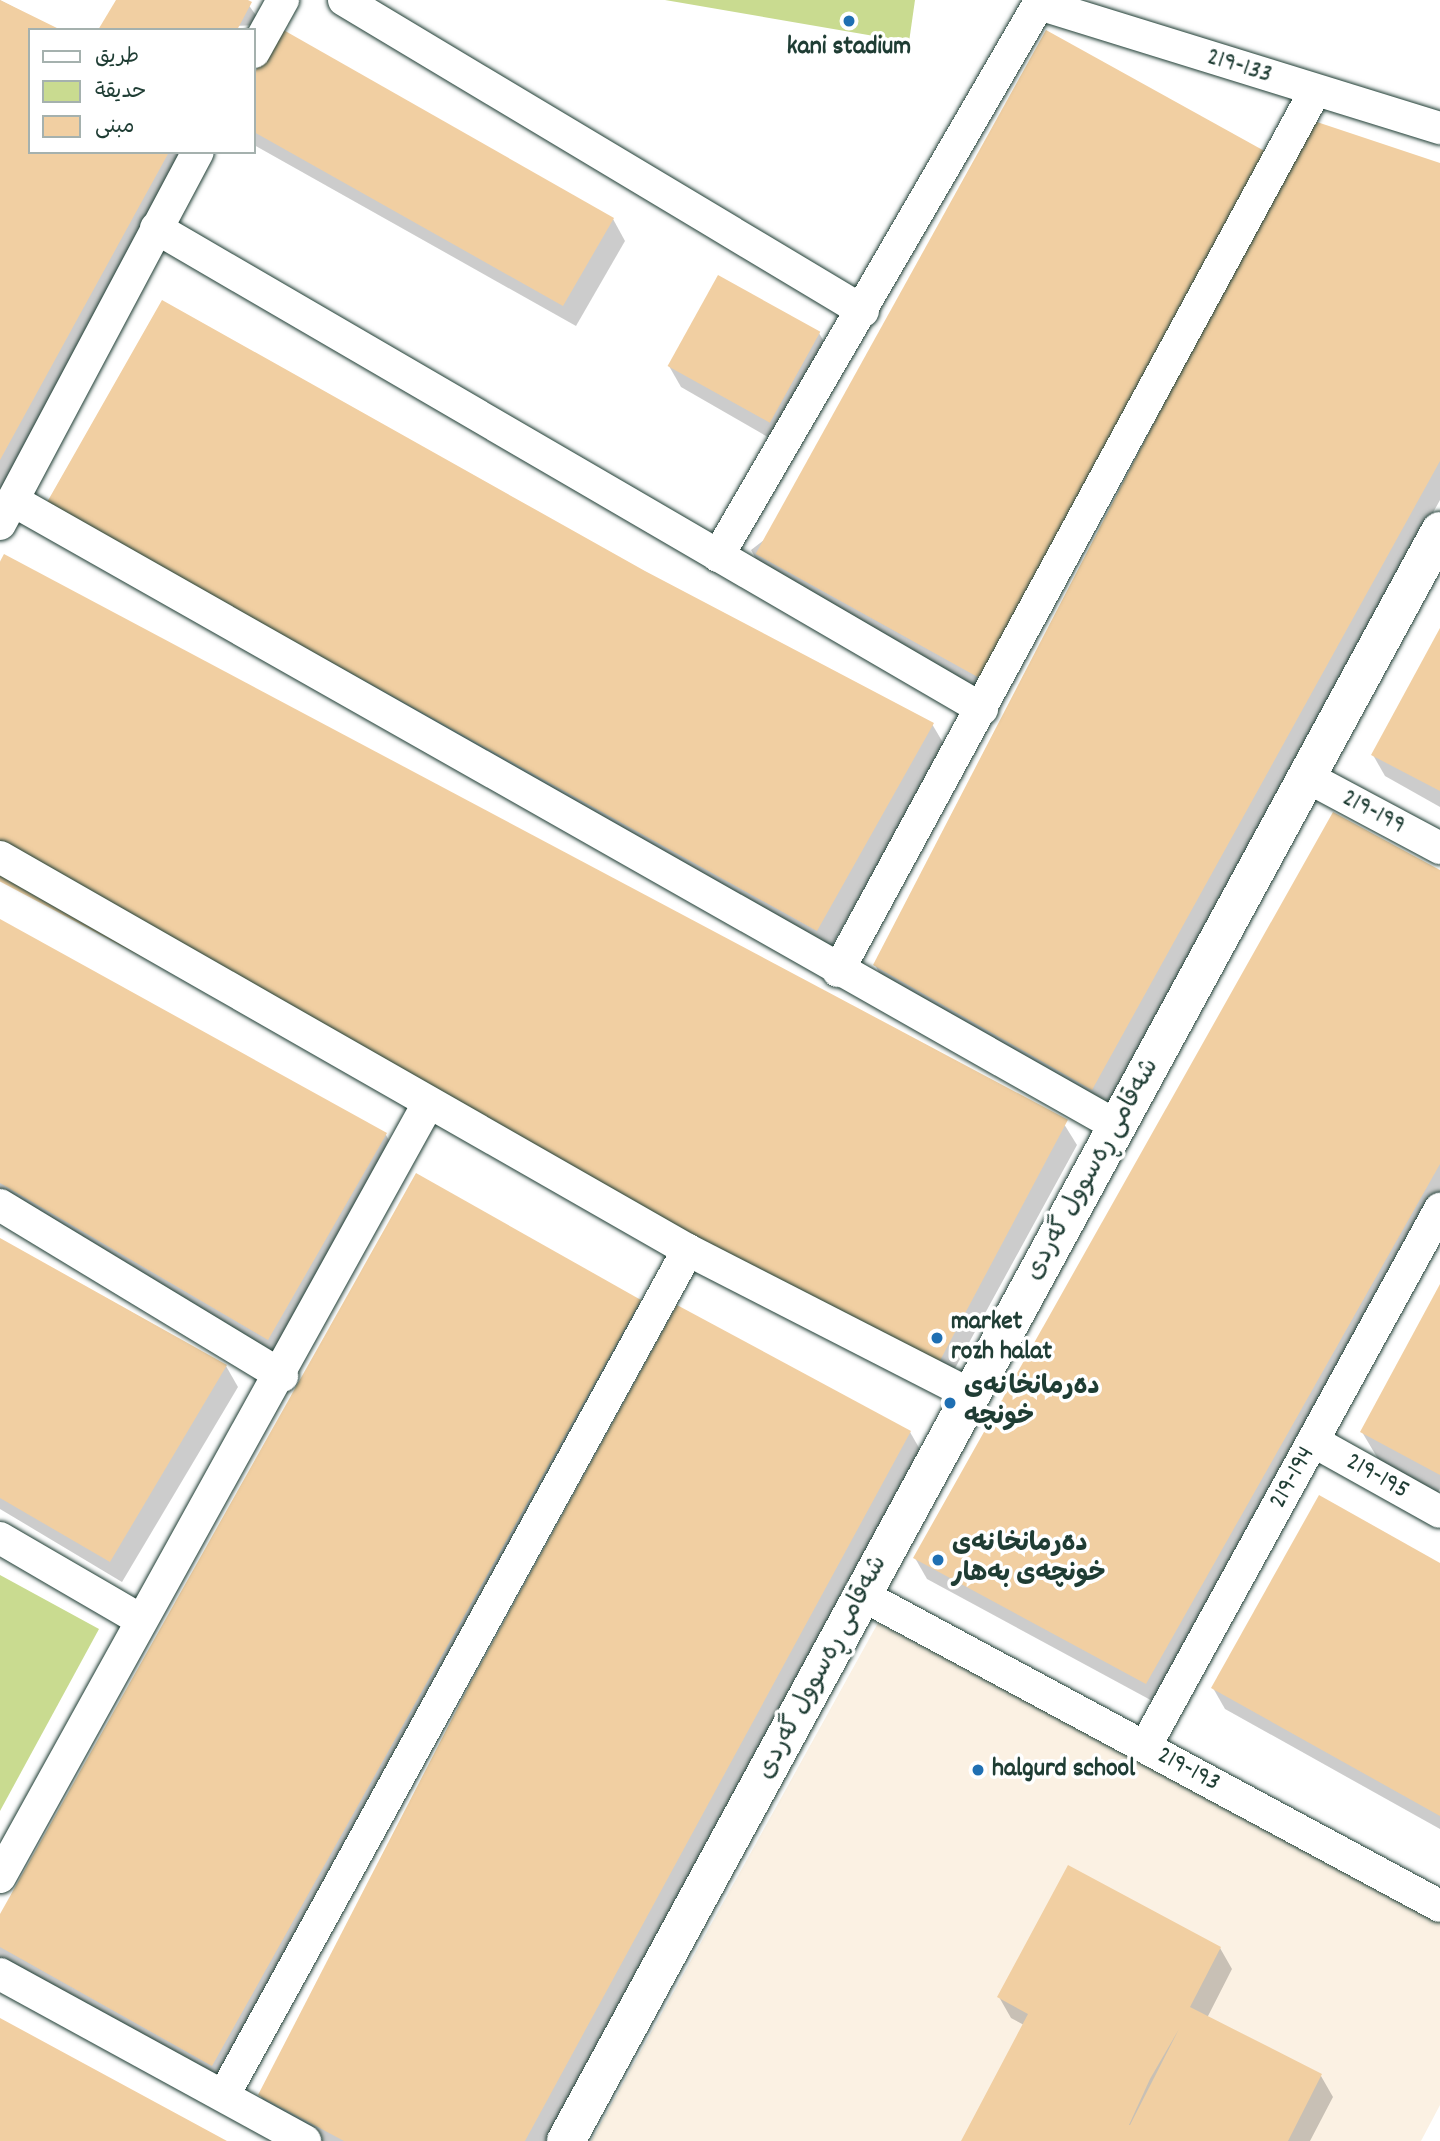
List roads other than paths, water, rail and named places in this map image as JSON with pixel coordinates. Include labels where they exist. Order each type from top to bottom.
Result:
[{"type":"street","points":[[256,48],[283,0]]},
{"type":"street","points":[[344,0],[863,311]]},
{"type":"street","points":[[718,556],[863,311],[1040,2]]},
{"type":"street","name":"219-133","points":[[1040,2],[1315,91],[1440,128]]},
{"type":"street","points":[[838,971],[1315,91]]},
{"type":"street","points":[[197,154],[7,512],[1117,1126]]},
{"type":"street","points":[[156,228],[982,709]]},
{"type":"street","name":"شەقامی ڕەسوول گەردی","points":[[566,2141],[1440,531]]},
{"type":"street","name":"219-199","points":[[1307,777],[1440,848]]},
{"type":"street","points":[[0,857],[428,1104],[688,1250],[971,1395]]},
{"type":"street","points":[[0,1877],[139,1619],[282,1376],[428,1104]]},
{"type":"street","points":[[0,1205],[282,1376]]},
{"type":"street","name":"219-194","points":[[1145,1747],[1440,1209]]},
{"type":"street","points":[[224,2095],[688,1250]]},
{"type":"street","name":"219-195","points":[[1313,1441],[1440,1512]]},
{"type":"street","points":[[0,1538],[139,1619]]},
{"type":"street","name":"219-193","points":[[862,1595],[1440,1906]]},
{"type":"street","points":[[0,1974],[305,2141]]},
{"type":"place","name":"kani stadium","points":[[849,21]]},
{"type":"place","name":"market rozh halat","points":[[937,1338]]},
{"type":"place","name":"دەرمانخانەی خونچە","points":[[950,1403]]},
{"type":"place","name":"دەرمانخانەی خونچەی بەهار","points":[[938,1560]]},
{"type":"place","name":"halgurd school","points":[[978,1770]]}]
